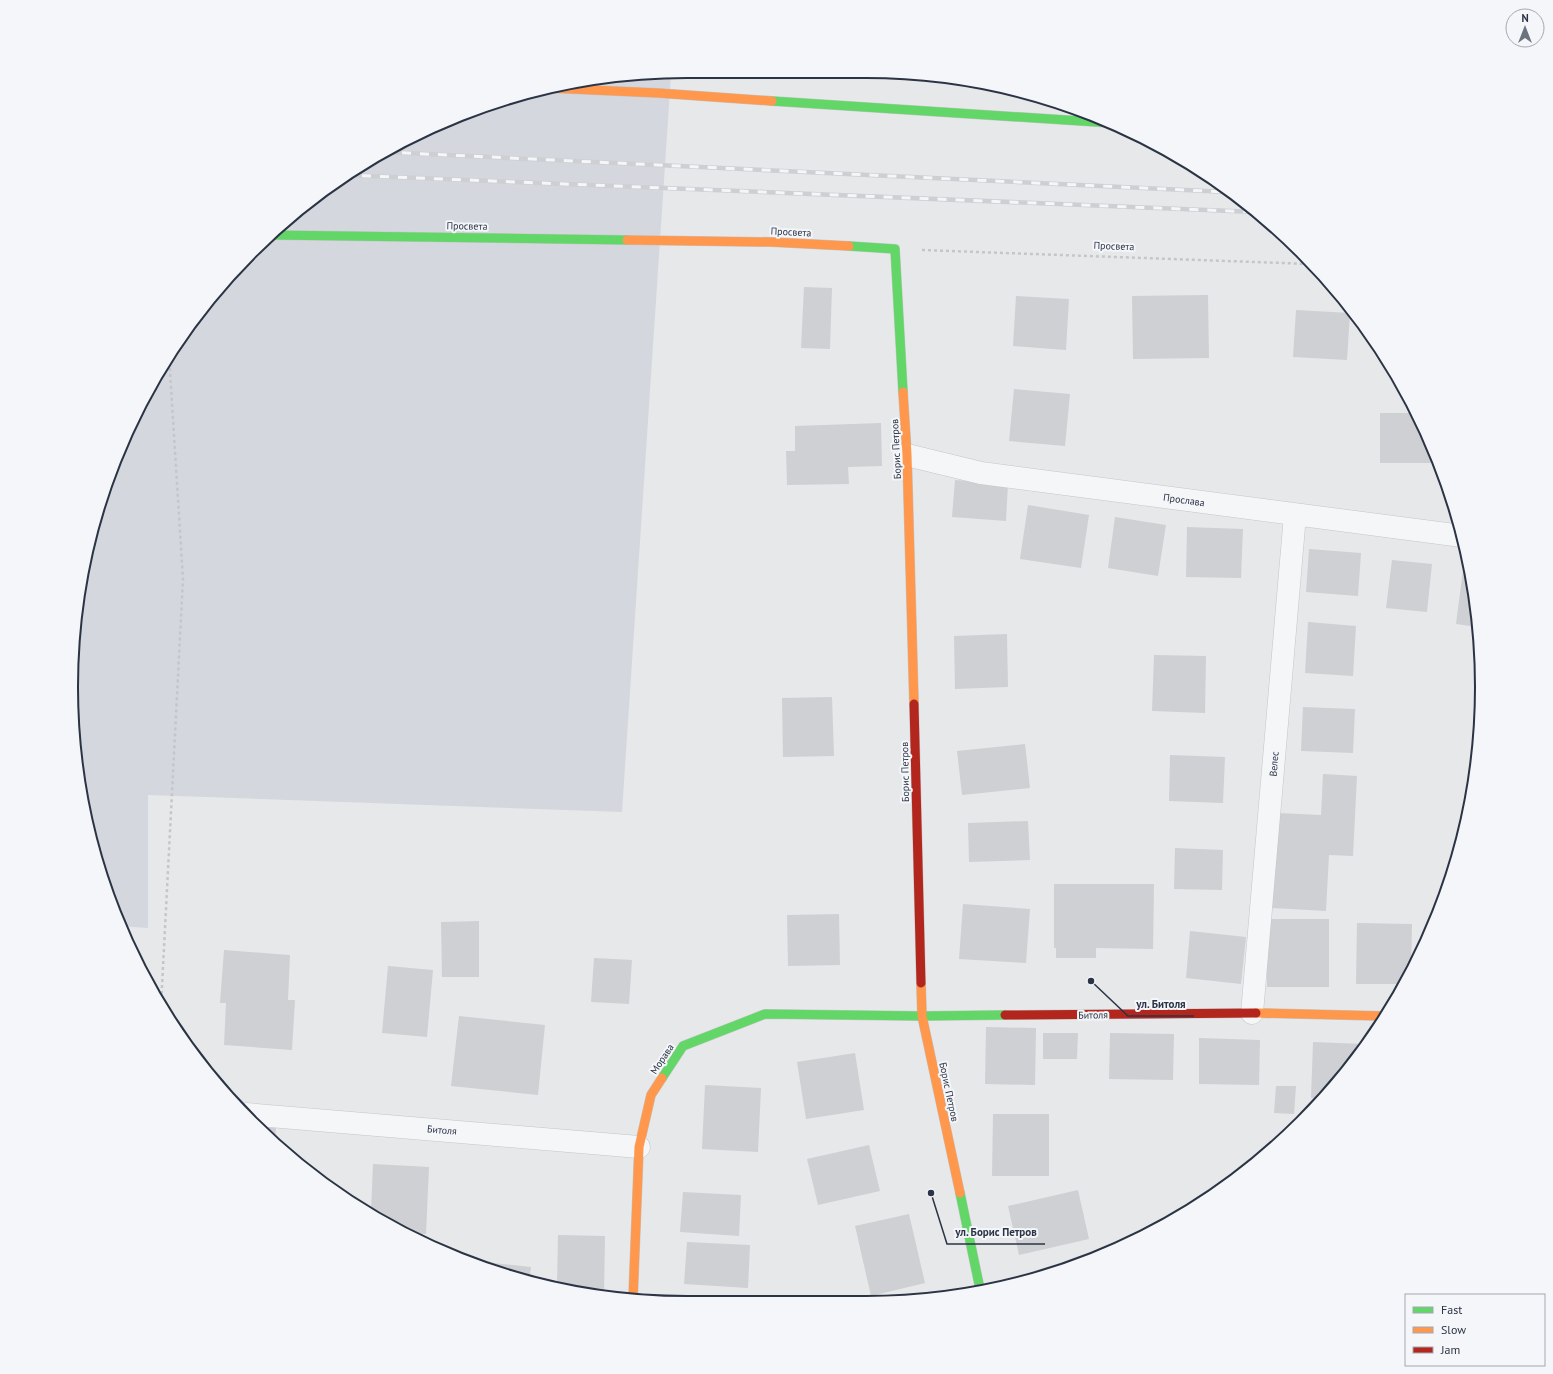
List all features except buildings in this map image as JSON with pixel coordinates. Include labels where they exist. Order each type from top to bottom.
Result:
[{"type":"street","points":[[573,89],[658,93],[1093,122]]},
{"type":"street","name":"Просвета","points":[[278,235],[771,242],[895,249]]},
{"type":"street","name":"Борис Петров","points":[[895,249],[907,455],[922,1016],[979,1285]]},
{"type":"street","name":"Прослава","points":[[907,455],[980,473],[1455,535]]},
{"type":"street","name":"Велес","points":[[1252,1013],[1295,515]]},
{"type":"street","name":"Битоля","points":[[922,1016],[1252,1013],[1378,1016]]},
{"type":"street","name":"Морава","points":[[633,1294],[639,1147],[651,1096],[683,1046],[765,1014],[922,1016]]},
{"type":"street","name":"Битоля","points":[[253,1115],[639,1147]]},
{"type":"path","name":"Просвета","points":[[895,249],[1304,264]]},
{"type":"path","points":[[162,995],[183,579],[170,367]]},
{"type":"shaded area","points":[[671,78],[622,812],[148,795],[148,928],[127,927],[110,883],[90,806],[83,766],[79,727],[78,687],[79,647],[83,608],[99,529],[110,491],[124,454],[160,382],[204,316],[229,285],[256,256],[285,229],[316,204],[382,160],[454,124],[491,110],[529,99],[608,83]]},
{"type":"shaded area","points":[[856,78],[906,79],[921,81]]},
{"type":"railway","points":[[396,153],[1219,192]]},
{"type":"railway","points":[[358,176],[1246,212]]},
{"type":"traffic: fast","points":[[772,101],[1093,122]]},
{"type":"traffic: fast","points":[[278,235],[627,240]]},
{"type":"traffic: fast","points":[[849,246],[895,249],[903,392]]},
{"type":"traffic: fast","points":[[662,1078],[683,1046],[765,1014],[922,1016],[1005,1015]]},
{"type":"traffic: fast","points":[[960,1193],[979,1285]]},
{"type":"traffic: slow","points":[[573,89],[658,93],[772,101]]},
{"type":"traffic: slow","points":[[627,240],[771,242],[849,246]]},
{"type":"traffic: slow","points":[[903,392],[907,455],[914,704]]},
{"type":"traffic: slow","points":[[921,983],[922,1016],[960,1193]]},
{"type":"traffic: slow","points":[[1256,1013],[1378,1016]]},
{"type":"traffic: slow","points":[[633,1294],[639,1147],[651,1095],[662,1078]]},
{"type":"traffic: jam","points":[[914,704],[921,983]]},
{"type":"traffic: jam","points":[[1005,1015],[1256,1013]]},
{"type":"place","name":"ул. Битоля","points":[[1091,981]]},
{"type":"place","name":"ул. Борис Петров","points":[[931,1193]]}]
